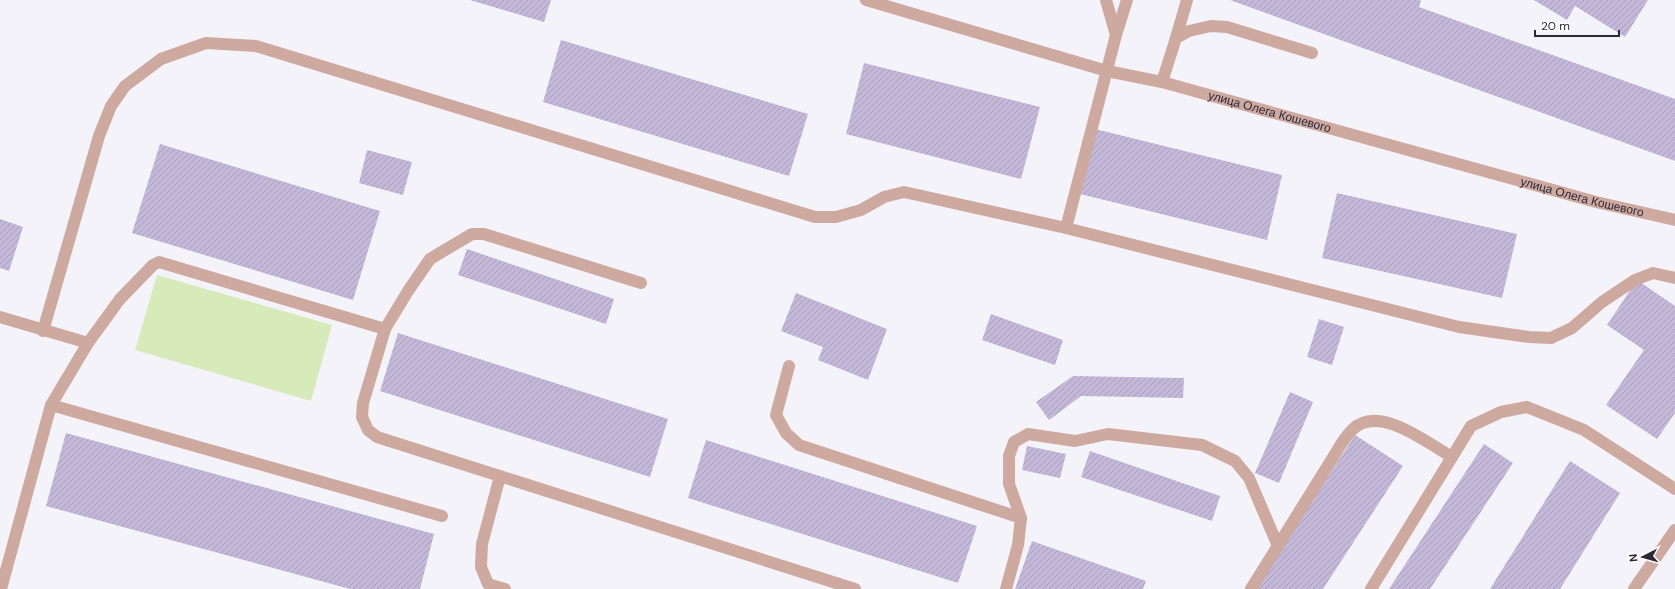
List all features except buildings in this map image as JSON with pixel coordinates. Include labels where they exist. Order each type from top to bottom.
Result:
[{"type":"lane","name":"улица Олега Кошевого","points":[[868,0],[1107,71],[1162,82],[1596,202],[1675,220]]},
{"type":"lane","points":[[1106,0],[1116,35]]},
{"type":"lane","points":[[1066,228],[1116,35],[1127,0]]},
{"type":"lane","points":[[1162,82],[1187,0]]},
{"type":"lane","points":[[1176,38],[1189,31],[1211,26],[1227,27],[1312,54]]},
{"type":"lane","points":[[43,331],[99,136],[111,106],[125,86],[161,59],[206,43],[256,46],[815,217],[836,218],[861,210],[884,197],[904,192],[1066,228],[1459,327],[1529,337],[1551,338],[1572,328],[1602,302],[1635,280],[1653,273],[1675,278]]},
{"type":"lane","points":[[641,283],[484,234],[472,234],[430,259],[408,291],[385,329],[363,403],[362,417],[368,430],[377,437],[855,589]]},
{"type":"lane","points":[[1,589],[51,405],[88,343],[120,299],[153,265],[159,262],[385,329]]},
{"type":"lane","points":[[0,317],[43,331],[88,343]]},
{"type":"lane","points":[[789,366],[776,415],[786,433],[799,445],[1021,518]]},
{"type":"lane","points":[[51,405],[442,516]]},
{"type":"lane","points":[[1371,589],[1471,426],[1501,412],[1527,407],[1584,430],[1675,489]]},
{"type":"lane","points":[[1251,589],[1337,451],[1352,430],[1368,420],[1391,422],[1452,457]]},
{"type":"lane","points":[[1006,589],[1018,545],[1021,518],[1009,484],[1009,456],[1014,442],[1028,434],[1075,441],[1108,434],[1202,445],[1234,461],[1248,478],[1278,546]]},
{"type":"lane","points":[[500,476],[482,544],[481,567],[488,584],[505,589]]},
{"type":"lane","points":[[1634,589],[1675,530]]},
{"type":"green space","points":[[157,275],[332,325],[311,401],[135,350]]}]
